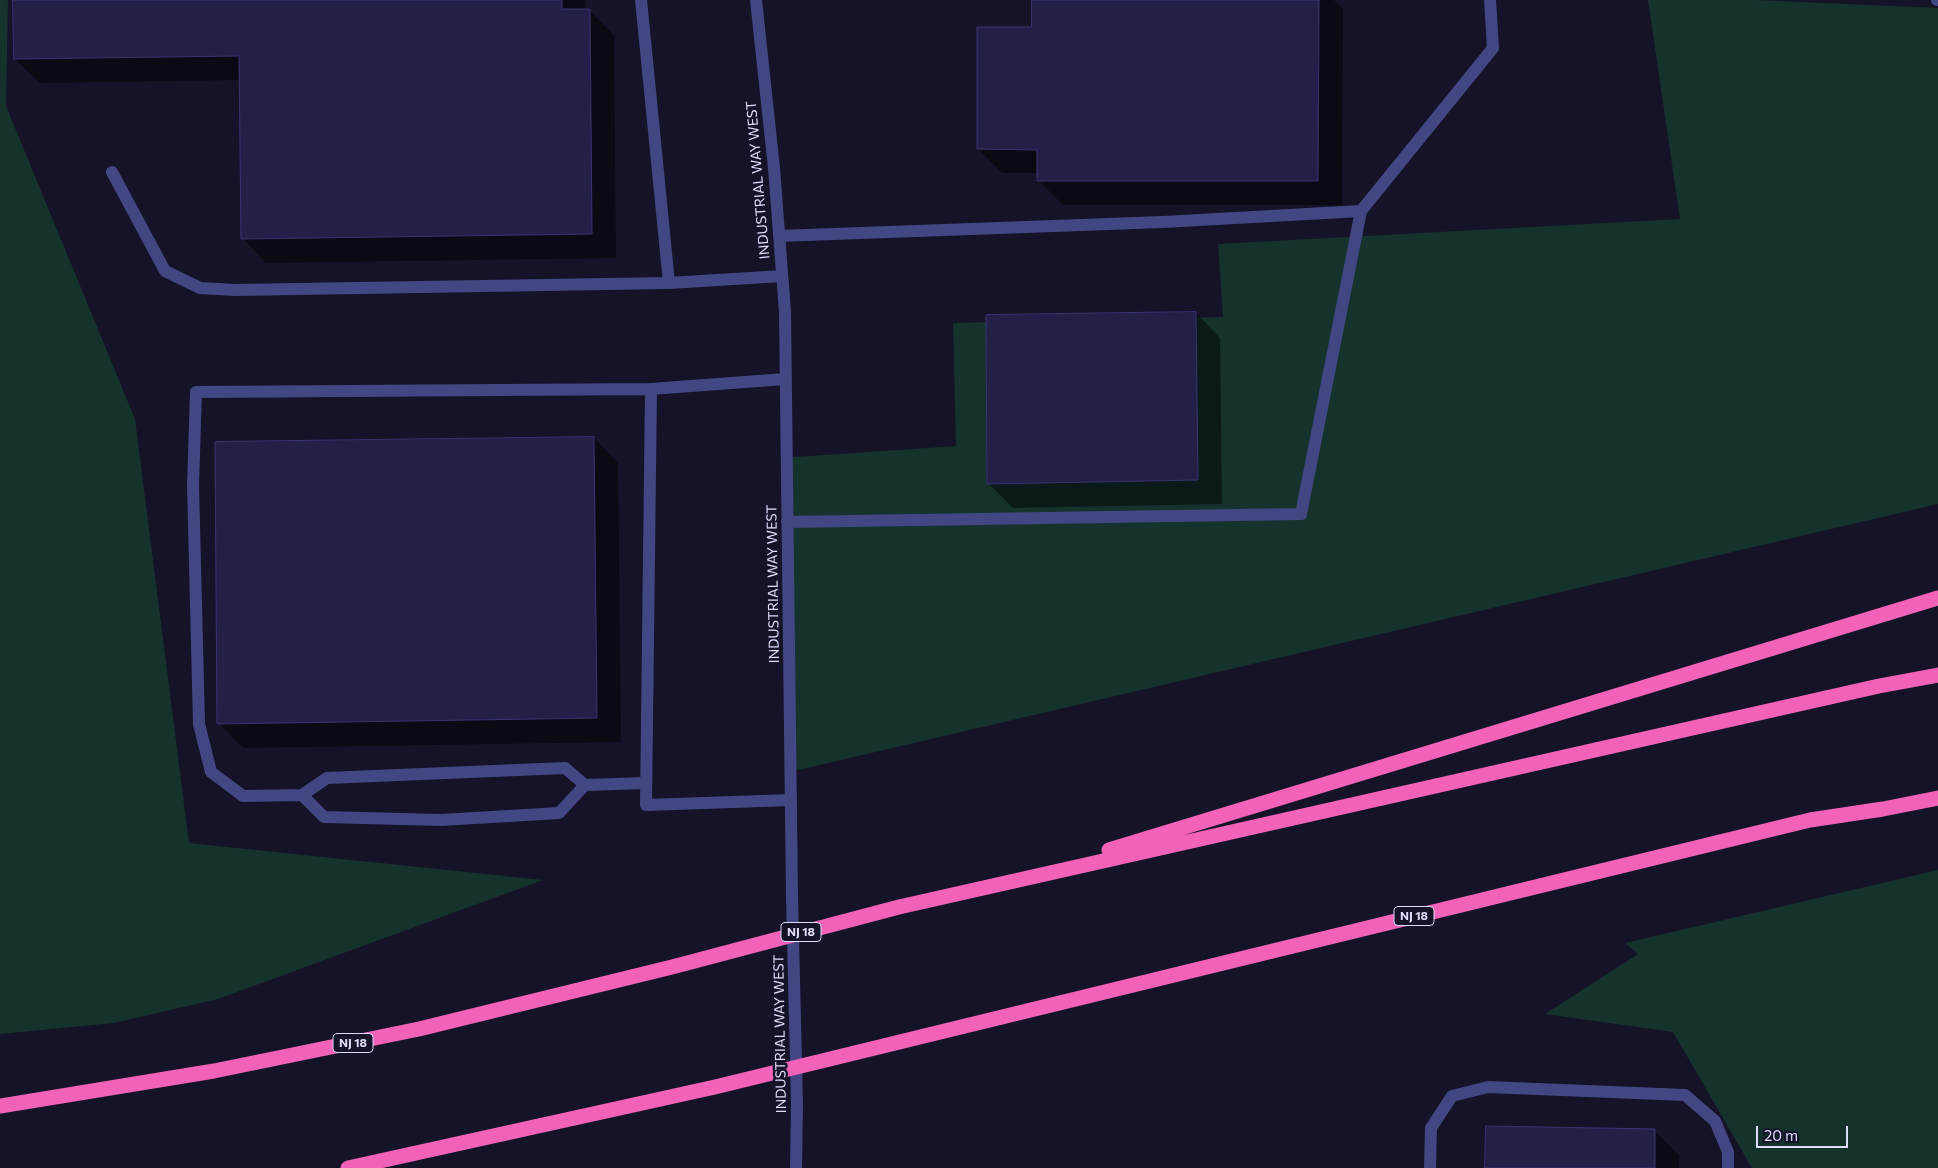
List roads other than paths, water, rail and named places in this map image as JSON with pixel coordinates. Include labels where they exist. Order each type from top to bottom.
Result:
[{"type":"highway","points":[[989,886],[1938,598]]},
{"type":"highway","name":"NJ 18","points":[[0,1106],[214,1071],[419,1029],[899,907],[989,886],[1879,686],[1938,675]]},
{"type":"highway","name":"NJ 18","points":[[348,1168],[715,1087],[1810,820],[1884,809],[1938,798]]},
{"type":"street","points":[[641,0],[669,283]]},
{"type":"street","name":"INDUSTRIAL WAY WEST","points":[[756,0],[774,168],[785,312],[797,1104],[796,1168]]},
{"type":"street","points":[[787,522],[1301,514],[1362,211],[1493,48],[1490,0]]},
{"type":"street","points":[[112,172],[164,271],[200,288],[235,290],[669,283],[782,276]]},
{"type":"street","points":[[779,236],[1163,222],[1362,211]]},
{"type":"street","points":[[646,783],[585,785],[565,768],[327,778],[302,795],[243,796],[211,772],[199,724],[193,485],[196,392],[651,389],[785,379]]},
{"type":"street","points":[[651,389],[646,805],[791,800]]},
{"type":"street","points":[[302,795],[324,817],[441,820],[559,813],[585,785]]},
{"type":"street","points":[[1430,1168],[1432,1128],[1452,1096],[1488,1087],[1685,1095],[1715,1122],[1728,1152],[1728,1168]]}]
